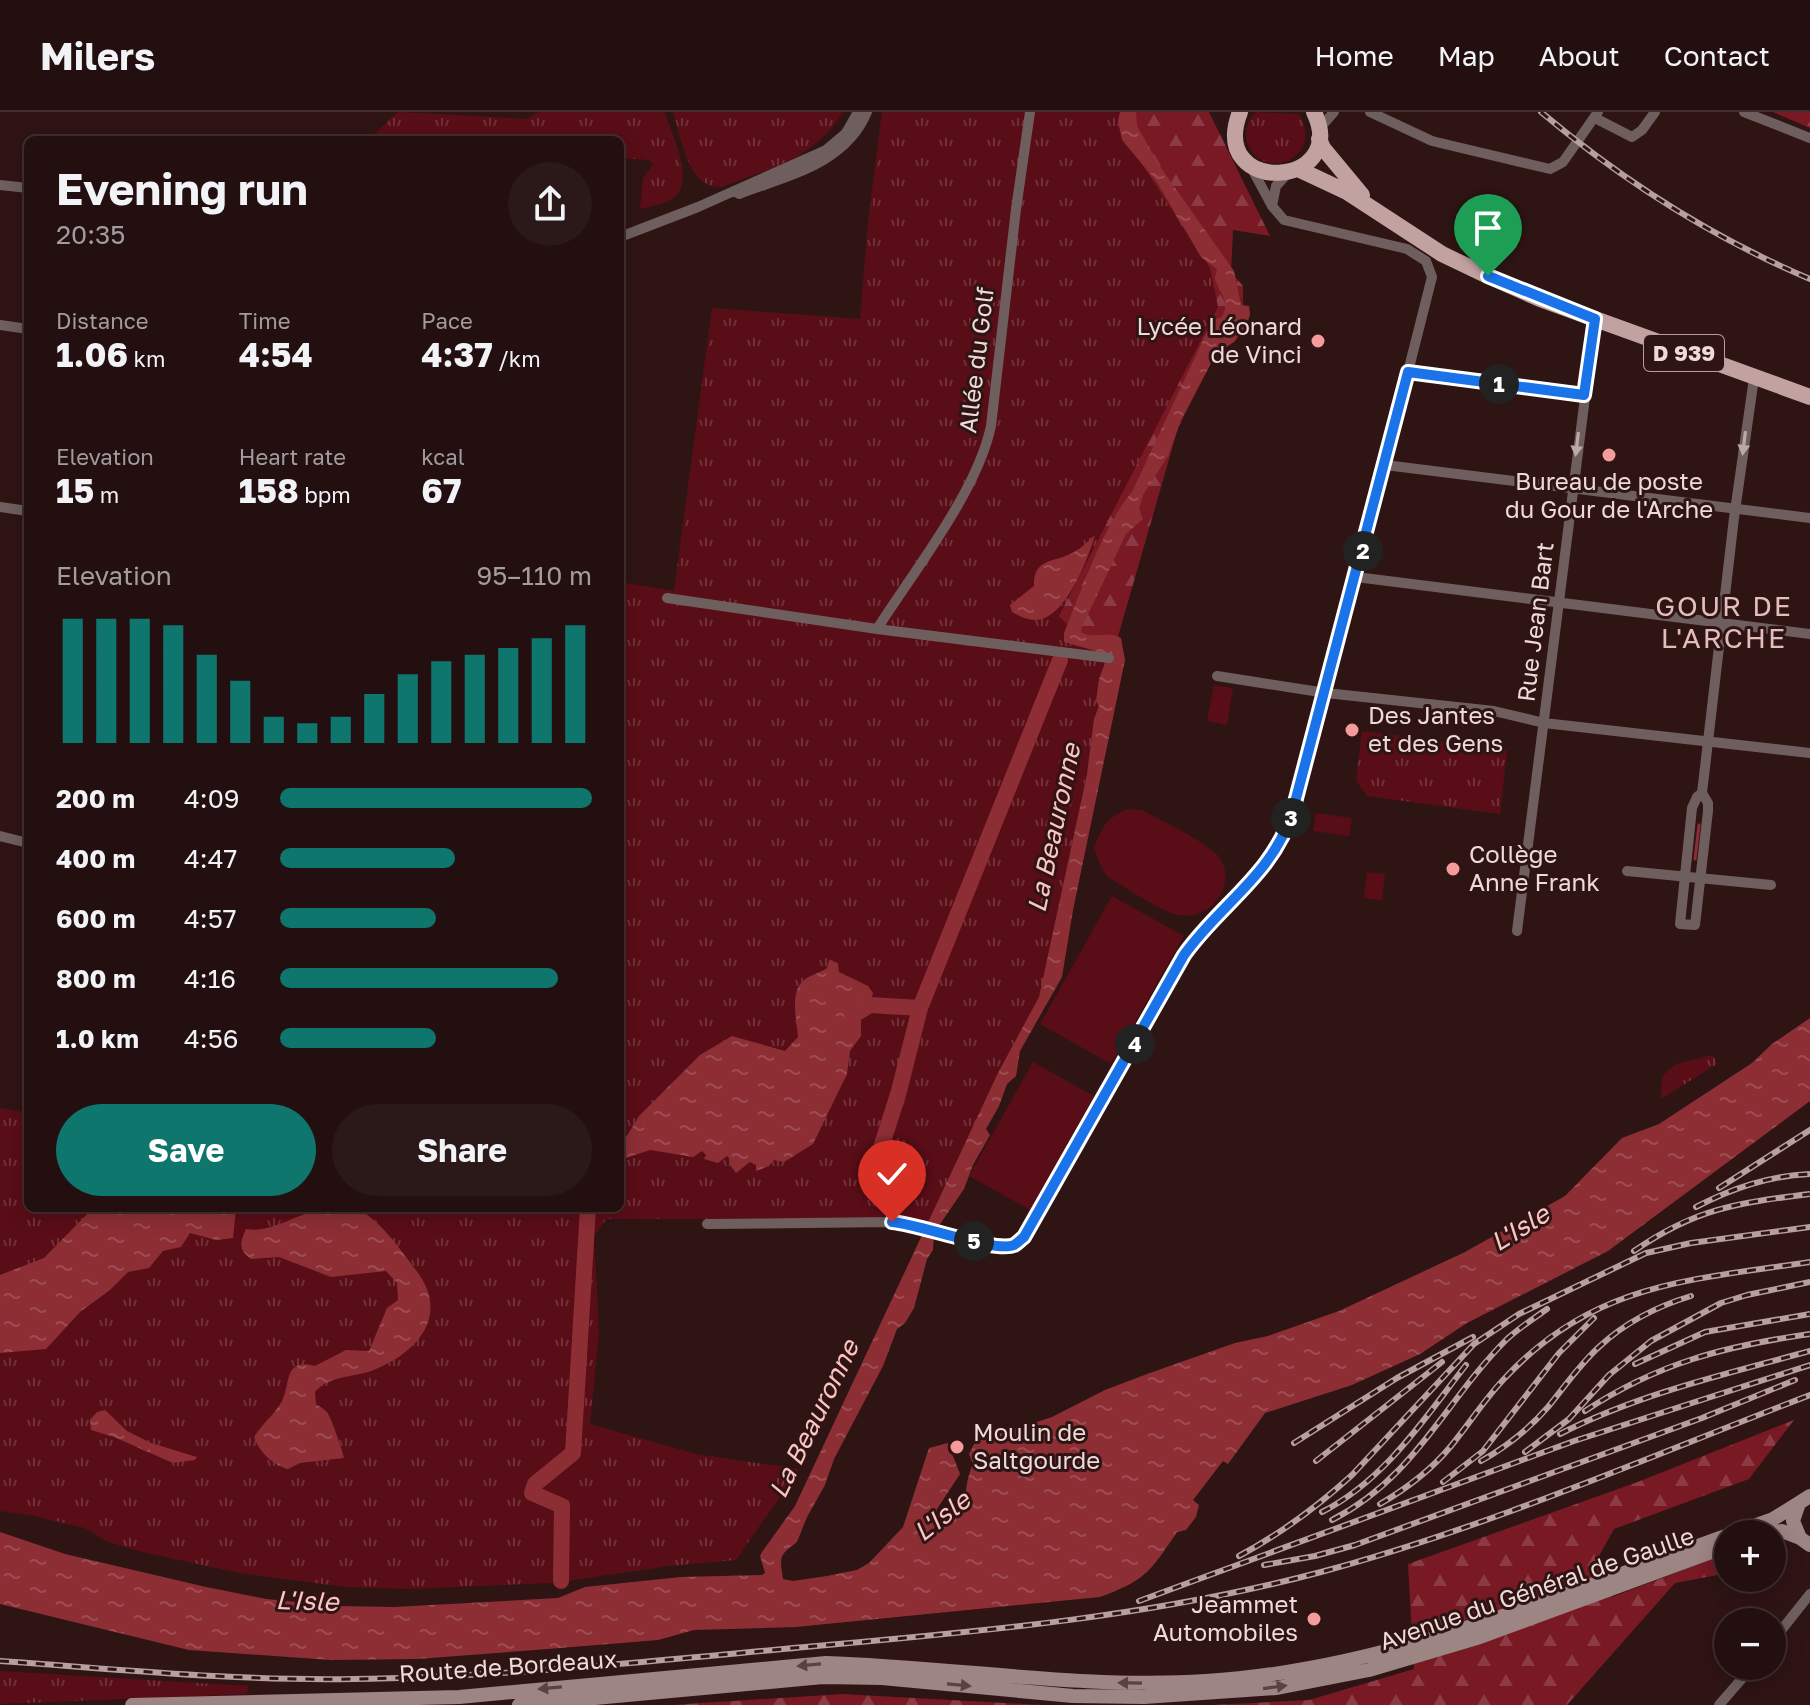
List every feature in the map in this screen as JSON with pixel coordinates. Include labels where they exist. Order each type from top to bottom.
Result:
[{"type":"main road","points":[[1234,116],[1237,147],[1251,165],[1264,173],[1293,171],[1312,156],[1319,134],[1314,112]]},
{"type":"main road","name":"D 939","points":[[1319,134],[1323,148],[1341,172],[1380,213]]},
{"type":"main road","name":"D 939","points":[[1293,171],[1347,192],[1442,254],[1540,299],[1810,397]]},
{"type":"main road","name":"Avenue du Général de Gaulle","points":[[1766,1520],[1805,1500]]},
{"type":"main road","name":"Avenue du Général de Gaulle","points":[[1805,1500],[1793,1521],[1805,1541]]},
{"type":"main road","points":[[1786,1533],[1805,1541]]},
{"type":"main road","name":"Avenue du Général de Gaulle","points":[[884,1672],[1136,1684],[1254,1676],[1396,1649],[1516,1611],[1714,1539]]},
{"type":"main road","name":"Avenue du Général de Gaulle","points":[[884,1672],[1087,1696],[1204,1695],[1277,1688],[1369,1670],[1480,1637],[1714,1551]]},
{"type":"main road","name":"Route de Bordeaux","points":[[132,1705],[459,1697],[826,1663],[884,1672]]},
{"type":"main road","name":"Route de Bordeaux","points":[[519,1705],[884,1672]]},
{"type":"street","points":[[698,207],[826,150],[846,133],[858,112]]},
{"type":"street","points":[[624,235],[823,162],[847,143],[867,112]]},
{"type":"street","name":"Allée du Golf","points":[[877,629],[956,508],[986,450],[1030,112]]},
{"type":"street","points":[[1319,134],[1334,112]]},
{"type":"street","points":[[1370,112],[1432,141],[1550,169],[1563,162],[1597,115],[1632,137],[1642,130],[1655,112]]},
{"type":"street","points":[[1744,112],[1810,138]]},
{"type":"street","points":[[707,1224],[892,1222],[925,1227],[998,1247],[1014,1245],[1024,1237],[1184,955],[1200,933],[1263,870],[1288,828],[1432,284],[1426,261],[1402,247],[1284,220],[1272,206],[1251,165]]},
{"type":"street","points":[[1272,206],[1276,186],[1293,171]]},
{"type":"street","points":[[0,185],[24,188]]},
{"type":"street","name":"Rue Jean Bart","points":[[1517,931],[1595,319]]},
{"type":"street","points":[[0,325],[24,328]]},
{"type":"street","points":[[1408,372],[1583,397]]},
{"type":"street","points":[[1702,793],[1692,810],[1680,924],[1695,925],[1708,811],[1708,803],[1702,793],[1707,741],[1754,378]]},
{"type":"street","points":[[1385,465],[1810,518]]},
{"type":"street","points":[[0,507],[24,510]]},
{"type":"street","points":[[1356,577],[1810,634]]},
{"type":"street","points":[[667,598],[877,629],[1109,658]]},
{"type":"street","points":[[1217,676],[1326,693],[1494,711],[1544,723],[1810,753]]},
{"type":"street","points":[[1692,810],[1700,816],[1708,811]]},
{"type":"street","points":[[0,836],[24,842]]},
{"type":"street","points":[[1627,871],[1771,885]]},
{"type":"street","points":[[1805,1541],[1810,1552]]},
{"type":"street","points":[[1786,1624],[1810,1594]]},
{"type":"street","points":[[1719,1705],[1741,1680]]},
{"type":"green space","points":[[398,112],[527,119],[538,112],[665,112],[676,143],[683,178],[676,196],[640,209],[643,178],[653,165],[649,160],[624,158],[624,136],[372,136]]},
{"type":"green space","points":[[673,112],[843,112],[832,128],[805,151],[722,187],[710,185],[693,171]]},
{"type":"green space","points":[[882,112],[1124,112],[1123,135],[1210,268],[1218,307],[1060,616],[1109,668],[1041,992],[930,1223],[891,1219],[607,1219],[594,1236],[599,1331],[590,1424],[696,1454],[799,1469],[736,1560],[669,1566],[553,1583],[406,1589],[346,1587],[239,1573],[138,1551],[106,1541],[85,1528],[0,1511],[0,1108],[24,1112],[24,1212],[624,1212],[624,583],[674,591],[712,308],[860,319]]},
{"type":"green space","points":[[1124,112],[1209,112],[1270,236],[1233,230],[1231,272],[1243,286],[1243,319],[1219,346],[1178,428],[1109,668],[1059,616],[1218,307],[1210,268],[1123,135]]},
{"type":"green space","points":[[1256,112],[1299,114],[1305,130],[1304,144],[1297,154],[1287,161],[1275,163],[1264,161],[1254,154],[1246,133]]},
{"type":"green space","points":[[1773,112],[1810,112],[1810,128]]},
{"type":"green space","points":[[1214,685],[1233,688],[1227,725],[1207,721]]},
{"type":"green space","points":[[1362,731],[1507,750],[1500,814],[1367,796],[1356,780]]},
{"type":"green space","points":[[1129,809],[1142,810],[1213,851],[1225,872],[1225,883],[1214,904],[1192,915],[1171,913],[1108,877],[1094,849],[1106,824],[1115,815]]},
{"type":"green space","points":[[1316,813],[1352,818],[1349,836],[1313,831]]},
{"type":"green space","points":[[1367,872],[1385,874],[1382,900],[1364,898]]},
{"type":"green space","points":[[1112,896],[1184,936],[1111,1064],[1040,1024]]},
{"type":"green space","points":[[1713,1055],[1717,1064],[1661,1099],[1662,1076],[1676,1064]]},
{"type":"green space","points":[[1033,1062],[1094,1096],[1030,1210],[969,1176]]},
{"type":"green space","points":[[1794,1420],[1749,1479],[1614,1529],[1600,1554],[1612,1597],[1714,1558],[1714,1576],[1675,1583],[1567,1705],[1213,1705],[1309,1700],[1414,1669],[1408,1564],[1635,1483]]},
{"type":"green space","points":[[0,1671],[248,1686],[247,1694],[0,1704]]},
{"type":"green space","points":[[842,1694],[1043,1705],[671,1705]]},
{"type":"water","name":"L'Isle","points":[[1120,112],[1136,112],[1137,126],[1161,168],[1234,271],[1241,305],[1249,306],[1250,314],[1247,325],[1234,342],[1216,354],[1181,420],[1168,456],[1143,495],[1139,509],[1143,519],[1126,534],[1082,627],[1081,632],[1086,634],[1121,638],[1125,660],[1062,977],[1020,1051],[1016,1076],[1007,1084],[986,1129],[990,1135],[964,1189],[934,1233],[933,1250],[927,1259],[914,1308],[905,1323],[897,1329],[883,1366],[834,1459],[797,1542],[782,1556],[783,1579],[793,1581],[827,1576],[857,1570],[869,1563],[903,1527],[929,1448],[948,1443],[960,1474],[937,1509],[934,1532],[963,1510],[973,1464],[969,1454],[979,1435],[1006,1432],[1052,1417],[1105,1390],[1147,1374],[1339,1311],[1465,1252],[1565,1196],[1622,1138],[1659,1124],[1752,1063],[1772,1044],[1810,1018],[1810,1101],[1608,1251],[1467,1323],[1420,1354],[1352,1385],[1265,1413],[1228,1464],[1223,1461],[1193,1500],[1199,1505],[1196,1517],[1186,1530],[1177,1532],[1146,1573],[1100,1597],[796,1627],[694,1630],[658,1640],[417,1659],[331,1660],[189,1650],[0,1604],[0,1532],[65,1554],[206,1587],[266,1599],[336,1606],[394,1607],[558,1598],[585,1587],[681,1577],[765,1573],[760,1556],[795,1506],[998,1073],[1039,997],[1087,774],[1094,719],[1099,706],[1096,701],[1099,679],[1106,660],[1099,652],[1064,642],[1064,633],[1112,521],[1132,492],[1213,320],[1222,317],[1224,311],[1225,301],[1215,278],[1217,269],[1201,257],[1157,182],[1122,140],[1118,121]]},
{"type":"water","points":[[1095,535],[1076,583],[1060,606],[1042,619],[1034,620],[1012,612],[1010,605],[1034,586],[1041,565],[1077,550]]},
{"type":"water","points":[[829,960],[838,963],[839,972],[868,986],[873,993],[861,1020],[861,1036],[850,1051],[847,1074],[813,1144],[784,1162],[774,1160],[769,1166],[756,1171],[756,1165],[750,1162],[736,1173],[727,1156],[718,1163],[704,1159],[706,1155],[702,1151],[693,1157],[650,1150],[624,1159],[624,1140],[639,1116],[700,1055],[732,1036],[785,1051],[798,1037],[795,1007],[799,985],[827,968]]},
{"type":"water","points":[[89,1212],[236,1212],[233,1238],[216,1240],[190,1233],[181,1247],[163,1251],[149,1268],[128,1272],[80,1312],[46,1349],[0,1353],[0,1275],[44,1258]]},
{"type":"water","points":[[314,1212],[364,1213],[380,1226],[415,1269],[426,1286],[430,1302],[424,1331],[402,1354],[388,1364],[327,1383],[315,1392],[316,1404],[329,1415],[344,1458],[300,1463],[288,1469],[267,1457],[254,1437],[282,1401],[293,1369],[305,1364],[315,1366],[346,1350],[369,1351],[387,1308],[398,1300],[397,1283],[386,1271],[331,1277],[279,1257],[251,1259],[242,1249],[246,1229],[265,1229]]},
{"type":"water","points":[[105,1410],[127,1431],[151,1443],[197,1457],[195,1460],[173,1463],[91,1430],[90,1420],[97,1412]]},
{"type":"waterway","name":"La Beauronne","points":[[852,1016],[870,1005],[920,1008],[1060,660]]},
{"type":"waterway","points":[[1695,859],[1699,825]]},
{"type":"waterway","name":"La Beauronne","points":[[873,1173],[899,1091],[920,1008]]},
{"type":"waterway","name":"La Beauronne","points":[[561,1581],[562,1506],[532,1493],[535,1484],[573,1453],[588,1212]]},
{"type":"railway","points":[[1541,112],[1669,206],[1738,245],[1810,279]]},
{"type":"railway","points":[[1719,1188],[1810,1130]]},
{"type":"railway","points":[[1696,1207],[1751,1184],[1810,1174]]},
{"type":"railway","points":[[1634,1251],[1698,1216],[1739,1205],[1810,1194]]},
{"type":"railway","points":[[1239,1556],[1284,1529],[1339,1487],[1474,1344],[1519,1314],[1646,1253],[1691,1243],[1810,1227]]},
{"type":"railway","points":[[1380,1504],[1436,1463],[1504,1379],[1538,1347],[1572,1323],[1645,1291],[1724,1274],[1810,1262]]},
{"type":"railway","points":[[1525,1452],[1569,1419],[1609,1375],[1651,1341],[1721,1303],[1810,1282]]},
{"type":"railway","points":[[1481,1461],[1533,1423],[1586,1360],[1610,1337],[1643,1316],[1691,1296]]},
{"type":"railway","points":[[1332,1520],[1386,1482],[1408,1460],[1507,1339],[1547,1309]]},
{"type":"railway","points":[[1635,1364],[1705,1332],[1810,1314]]},
{"type":"railway","points":[[1443,1482],[1483,1451],[1559,1353],[1594,1318]]},
{"type":"railway","points":[[1585,1411],[1639,1380],[1693,1359],[1749,1344],[1810,1334]]},
{"type":"railway","points":[[1294,1443],[1397,1378],[1473,1337]]},
{"type":"railway","points":[[1560,1434],[1651,1396],[1810,1351]]},
{"type":"railway","points":[[1316,1461],[1442,1362]]},
{"type":"railway","points":[[1322,1512],[1345,1499],[1384,1466],[1419,1427],[1466,1365]]},
{"type":"railway","points":[[1139,1601],[1574,1441],[1810,1365]]},
{"type":"railway","points":[[1264,1565],[1355,1545],[1702,1418],[1795,1380]]},
{"type":"railway","points":[[0,1661],[265,1678],[411,1678],[584,1667],[880,1640],[1007,1628],[1134,1611],[1259,1587],[1384,1554],[1507,1513],[1810,1395]]},
{"type":"place","name":"Lycée Léonard de Vinci","points":[[1318,341]]},
{"type":"place","name":"Bureau de poste du Gour de l'Arche","points":[[1609,455]]},
{"type":"place","name":"Des Jantes et des Gens","points":[[1352,730]]},
{"type":"place","name":"Collège Anne Frank","points":[[1453,869]]},
{"type":"place","name":"Moulin de Saltgourde","points":[[957,1447]]},
{"type":"place","name":"Jeammet Automobiles","points":[[1314,1619]]},
{"type":"district","name":"GOUR DE L'ARCHE","points":[[1724,622]]},
{"type":"route","points":[[892,1222],[911,1223],[998,1247],[1014,1245],[1024,1237],[1184,955],[1200,933],[1263,870],[1288,828],[1355,584],[1408,372],[1584,395],[1595,319],[1488,276]]}]
